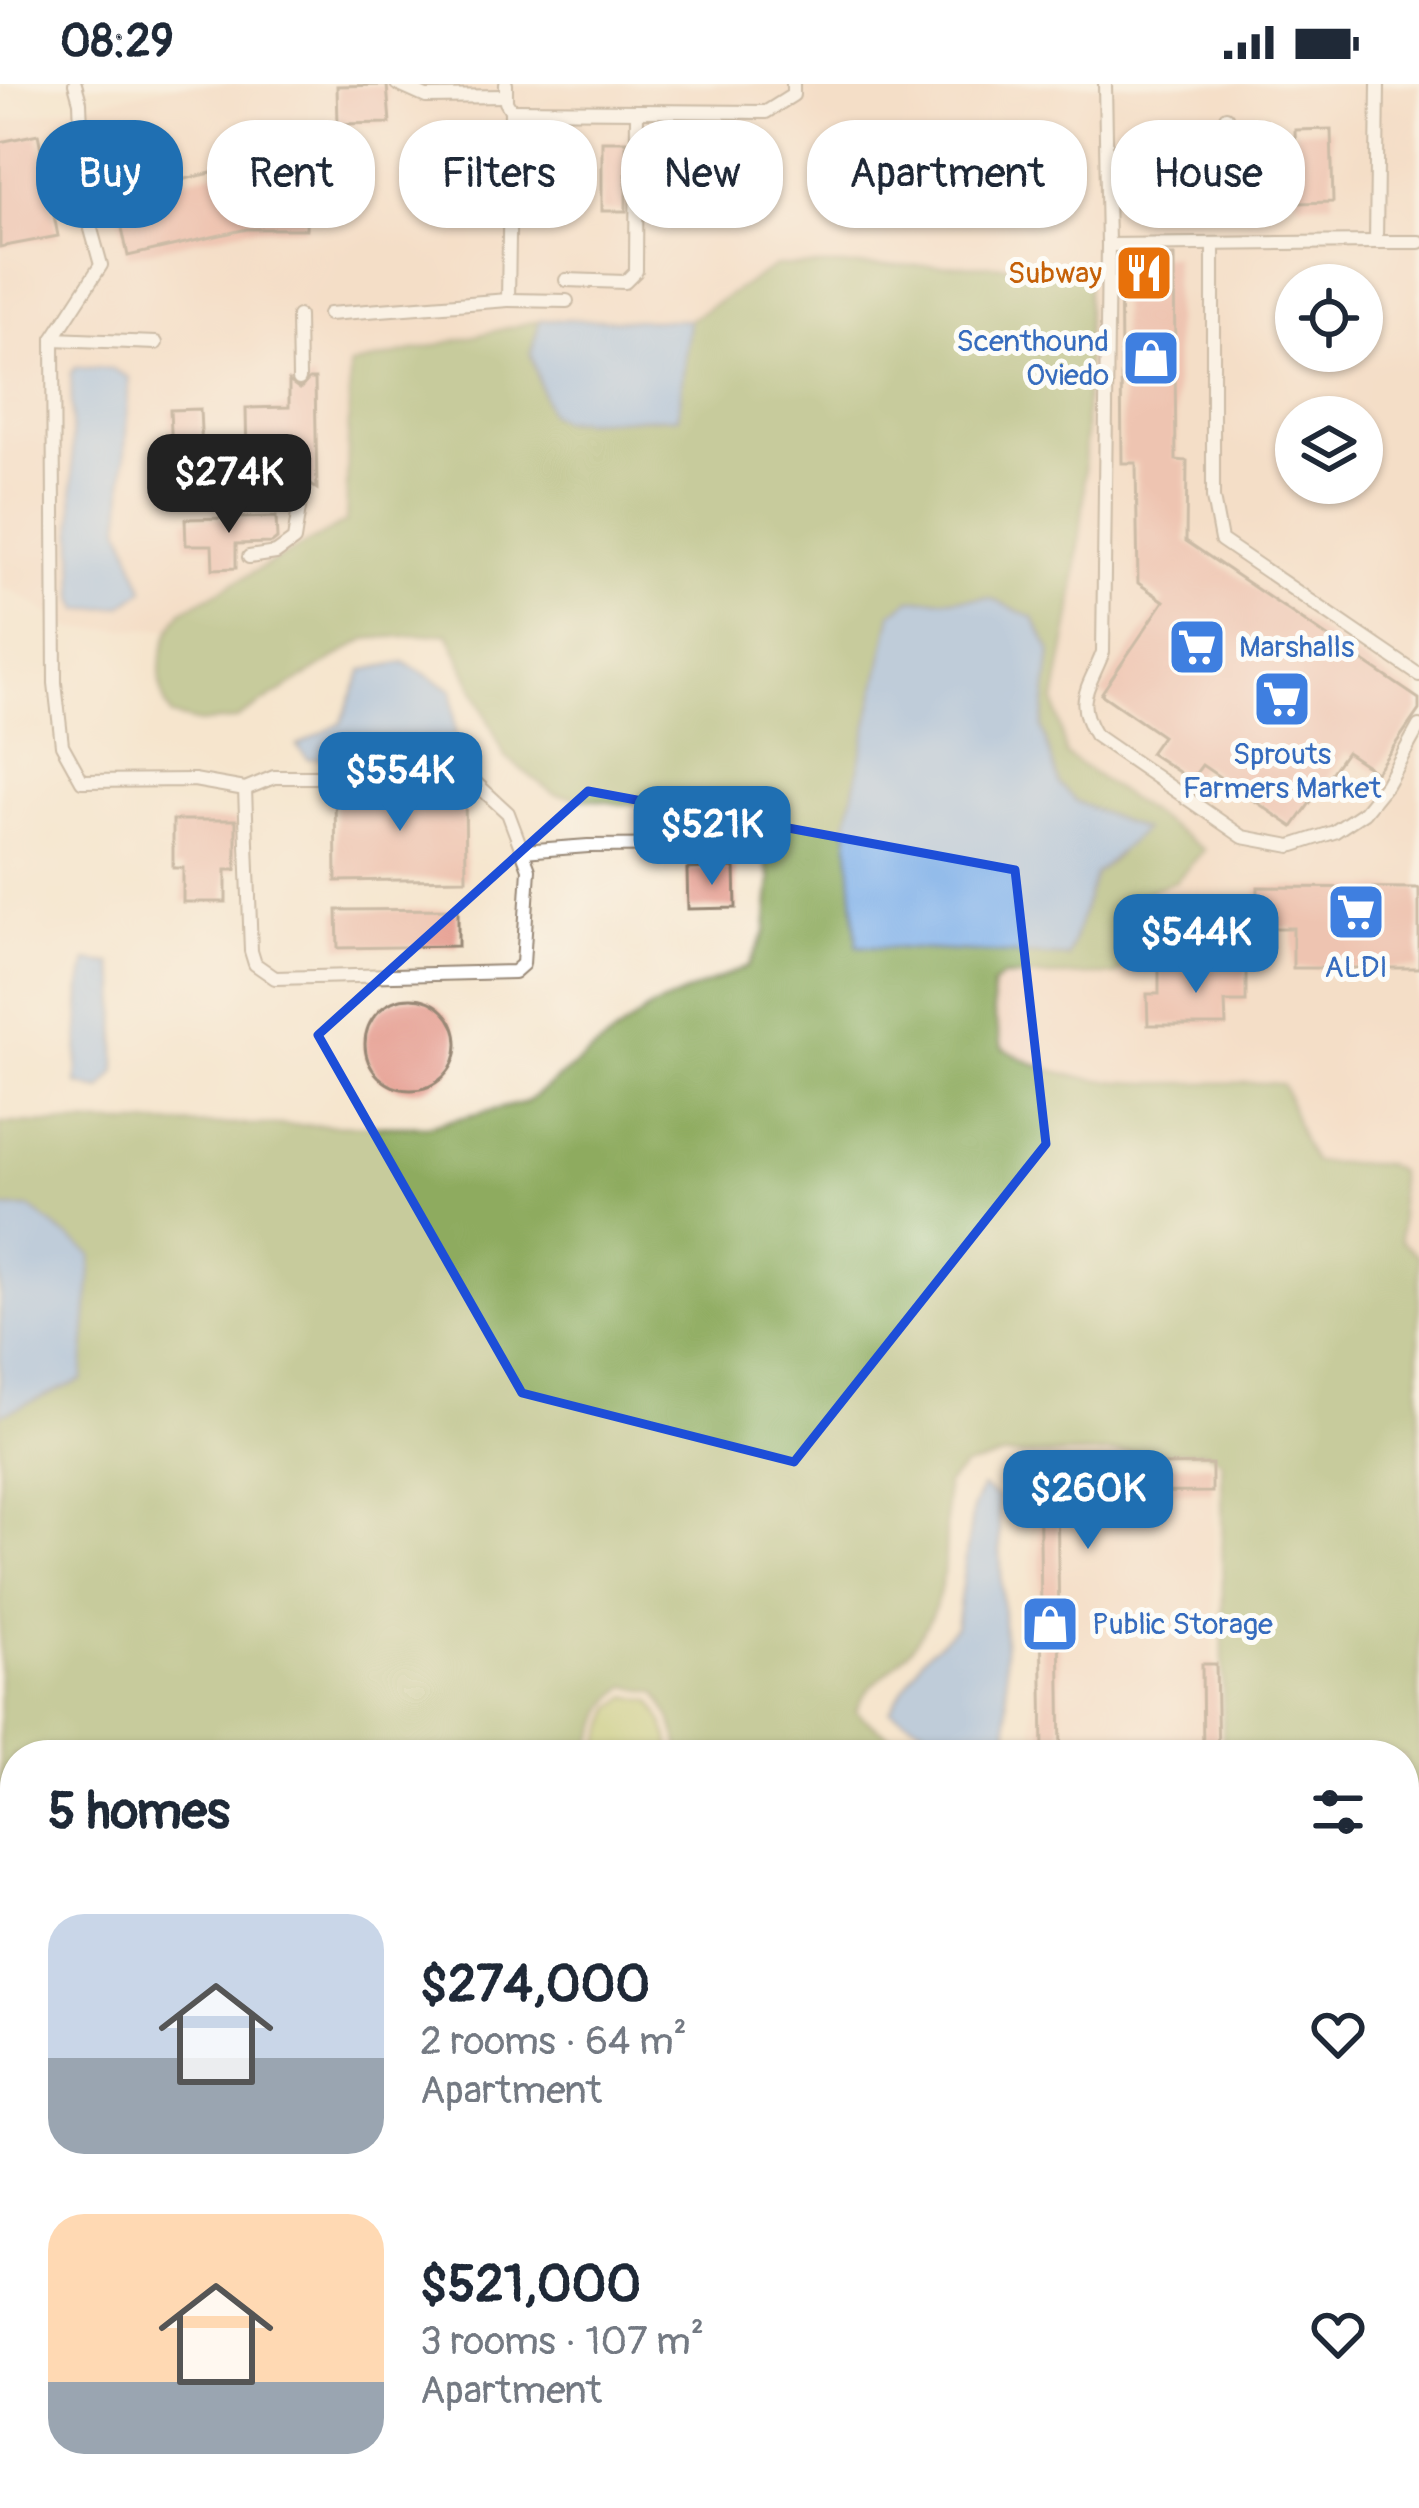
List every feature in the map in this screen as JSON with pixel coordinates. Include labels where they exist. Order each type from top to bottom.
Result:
[{"type":"lane","points":[[75,84],[80,102],[84,204],[101,265],[52,339],[55,683],[62,746],[82,781],[194,780],[245,789],[274,777],[469,777],[508,813],[530,869],[526,956],[514,972],[275,978],[255,964],[251,951],[245,789]]},
{"type":"lane","points":[[398,84],[426,98],[508,97],[637,111],[766,112],[793,95],[793,84]]},
{"type":"lane","points":[[1105,84],[1103,652],[1083,698],[1084,718],[1095,735],[1244,837],[1291,846],[1334,832],[1364,812],[1386,785],[1419,726]]},
{"type":"lane","points":[[1376,242],[1378,84]]},
{"type":"lane","points":[[508,97],[508,301]]},
{"type":"lane","points":[[566,280],[625,282],[637,271],[637,111]]},
{"type":"lane","points":[[1108,244],[1419,242]]},
{"type":"lane","points":[[1214,244],[1213,498],[1221,540],[1419,675]]},
{"type":"lane","points":[[329,314],[567,301]]},
{"type":"lane","points":[[298,316],[299,379]]},
{"type":"lane","points":[[52,339],[156,343]]},
{"type":"lane","points":[[249,557],[276,553],[294,540],[302,489]]},
{"type":"lane","points":[[523,851],[715,844]]},
{"type":"highlighted area","points":[[588,791],[1015,870],[1046,1144],[794,1462],[522,1393],[318,1035]]},
{"type":"shaded area","points":[[182,84],[1419,84],[1419,1257],[1401,1241],[1398,1171],[1384,1164],[1314,1162],[1298,1137],[1296,1114],[1282,1084],[1088,1080],[1031,1066],[1002,1047],[991,986],[1002,977],[1116,975],[1127,965],[1128,898],[1176,881],[1066,755],[1055,702],[1071,616],[1084,499],[1088,265],[775,266],[689,320],[540,320],[350,366],[346,522],[182,611],[168,629],[74,629],[11,590],[0,590],[0,122]]},
{"type":"shaded area","points":[[1206,1463],[1214,1467],[1215,1740],[1033,1740],[1030,1465]]},
{"type":"green space","points":[[1088,265],[1084,499],[1071,616],[1055,702],[1066,755],[1204,850],[1176,881],[1128,898],[1127,966],[1115,975],[1002,977],[992,986],[993,1010],[1002,1047],[1033,1064],[1067,1074],[1138,1083],[1282,1084],[1314,1162],[1384,1164],[1398,1171],[1401,1241],[1419,1257],[1419,1740],[1223,1740],[1222,1461],[1205,1451],[1004,1456],[965,1467],[946,1484],[943,1575],[932,1615],[921,1635],[871,1687],[856,1711],[897,1740],[677,1740],[657,1693],[627,1686],[605,1711],[594,1740],[0,1740],[0,1415],[82,1380],[30,1208],[0,1208],[0,1123],[427,1126],[527,1102],[649,1009],[748,966],[766,932],[771,879],[740,799],[622,804],[554,794],[505,757],[448,633],[366,639],[235,720],[199,723],[171,716],[161,690],[163,649],[182,611],[346,522],[350,366],[540,320],[531,355],[549,414],[562,421],[678,417],[689,320],[775,266]],"holes":[[[989,598],[1033,618],[1051,650],[1042,728],[1058,784],[1119,854],[1095,874],[1068,957],[910,600]]]},
{"type":"green space","points":[[628,1696],[652,1701],[669,1740],[601,1740],[613,1708]]},
{"type":"water","points":[[540,320],[689,320],[678,417],[562,421],[549,414],[531,354]]},
{"type":"water","points":[[76,367],[112,369],[129,378],[121,526],[144,590],[122,606],[80,610],[75,599],[71,373]]},
{"type":"water","points":[[989,598],[1033,618],[1051,650],[1042,728],[1059,784],[1077,802],[1143,830],[1095,874],[1068,957],[857,946],[847,823],[892,613],[910,600]]},
{"type":"water","points":[[404,662],[452,690],[455,735],[447,751],[308,759],[297,746],[341,723],[363,670]]},
{"type":"water","points":[[87,961],[112,964],[117,984],[116,1072],[101,1090],[77,1084],[81,986]]},
{"type":"water","points":[[0,1208],[30,1208],[92,1255],[82,1380],[0,1415]]},
{"type":"water","points":[[982,1487],[998,1498],[1008,1740],[938,1740],[890,1711],[923,1657],[956,1627],[973,1507]]},
{"type":"building","points":[[387,85],[390,123],[338,120],[337,86]]},
{"type":"building","points":[[1331,129],[1333,202],[1305,203],[1305,130]]},
{"type":"building","points":[[36,134],[36,228],[56,228],[58,236],[0,247],[0,142]]},
{"type":"building","points":[[602,141],[621,141],[621,211],[602,211]]},
{"type":"building","points":[[207,174],[207,228],[306,229],[247,229],[128,256],[122,228],[183,228],[183,179]]},
{"type":"building","points":[[1120,256],[1174,256],[1176,460],[1187,461],[1186,541],[1419,699],[1419,710],[1376,772],[1346,752],[1293,827],[1202,765],[1191,780],[1150,753],[1162,736],[1101,694],[1164,601],[1138,583],[1136,463],[1122,463]]},
{"type":"building","points":[[315,379],[317,489],[302,479],[291,489],[290,460],[247,461],[246,408],[289,407],[289,381],[300,389]]},
{"type":"building","points":[[200,409],[202,452],[172,453],[170,410]]},
{"type":"building","points":[[276,517],[277,539],[272,543],[236,544],[236,568],[213,569],[212,545],[186,545],[185,519]]},
{"type":"building","points":[[335,788],[465,788],[466,879],[336,881]]},
{"type":"building","points":[[173,820],[236,820],[236,870],[226,870],[226,902],[183,902],[183,868],[173,868]]},
{"type":"building","points":[[735,867],[736,908],[688,909],[687,869]]},
{"type":"building","points":[[1258,887],[1419,888],[1419,968],[1293,968],[1293,928],[1258,928]]},
{"type":"building","points":[[458,909],[458,946],[338,948],[337,910]]},
{"type":"building","points":[[1159,968],[1246,968],[1246,1002],[1225,1002],[1226,1025],[1148,1025],[1147,994],[1159,994]]},
{"type":"building","points":[[411,998],[443,1012],[457,1044],[443,1076],[411,1090],[379,1076],[365,1044],[379,1012]]},
{"type":"building","name":"Public Storage","points":[[1212,1464],[1212,1492],[1057,1493],[1061,1740],[1043,1740],[1039,1467]]},
{"type":"building","points":[[1202,1664],[1216,1664],[1218,1740],[1203,1740]]},
{"type":"place","name":"Subway","points":[[1144,273]]},
{"type":"place","name":"Scenthound Oviedo","points":[[1151,358]]},
{"type":"place","name":"Marshalls","points":[[1197,647]]},
{"type":"place","name":"Sprouts Farmers Market","points":[[1282,699]]},
{"type":"place","name":"ALDI","points":[[1356,912]]},
{"type":"place","name":"Public Storage","points":[[1050,1624]]}]
